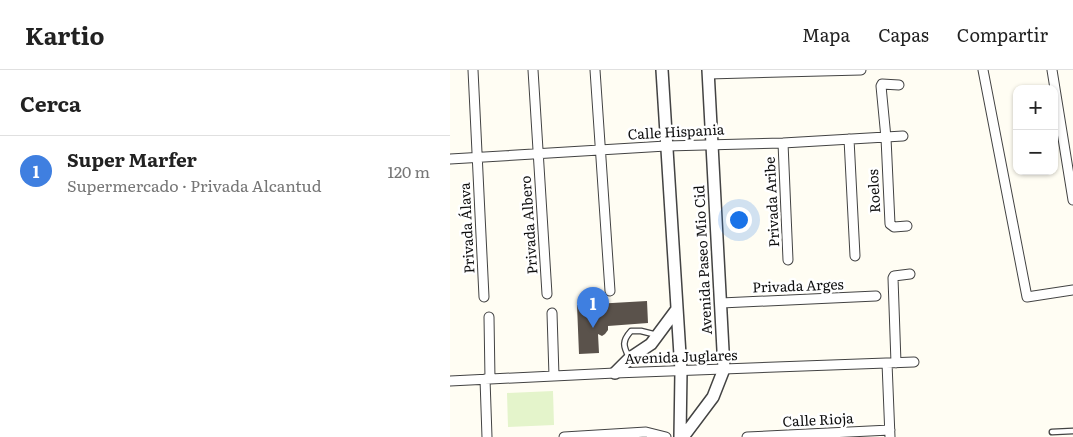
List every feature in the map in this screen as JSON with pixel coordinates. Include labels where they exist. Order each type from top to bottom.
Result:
[{"type":"street","name":"Privada Álava","points":[[473,70],[484,297]]},
{"type":"street","name":"Privada Albero","points":[[533,70],[547,294]]},
{"type":"street","points":[[595,70],[610,291]]},
{"type":"street","name":"Avenida Paseo Mio Cid","points":[[662,70],[681,371],[681,437]]},
{"type":"street","points":[[708,72],[861,70]]},
{"type":"street","points":[[983,70],[1027,297],[1073,290]]},
{"type":"street","points":[[1052,70],[1073,200]]},
{"type":"street","name":"Avenida Paseo Mio Cid","points":[[681,437],[713,397],[724,369],[708,72]]},
{"type":"street","points":[[886,138],[881,85],[899,85]]},
{"type":"street","name":"Calle Hispania","points":[[450,159],[666,146],[783,143],[903,136]]},
{"type":"street","name":"Roelos","points":[[886,138],[890,224],[894,227],[907,226]]},
{"type":"street","points":[[849,139],[856,256]]},
{"type":"street","name":"Privada Aribe","points":[[783,143],[788,260]]},
{"type":"street","points":[[890,433],[893,278],[894,276],[910,274]]},
{"type":"street","name":"Privada Arges","points":[[721,303],[876,296]]},
{"type":"street","points":[[615,373],[630,358],[651,344],[677,309]]},
{"type":"street","points":[[552,313],[554,376]]},
{"type":"street","points":[[487,437],[489,316]]},
{"type":"street","name":"Avenida Juglares","points":[[450,381],[914,362]]},
{"type":"street","points":[[564,437],[646,432],[666,437]]},
{"type":"street","name":"Calle Rioja","points":[[747,437],[890,433]]},
{"type":"lane","points":[[630,358],[623,347],[624,338],[631,331],[641,331],[657,335]]},
{"type":"lane","points":[[1052,432],[1073,431]]},
{"type":"green space","points":[[553,391],[554,425],[508,427],[507,393]]},
{"type":"building","points":[[647,301],[648,323],[608,326],[605,334],[602,336],[598,334],[599,353],[579,354],[577,305]]},
{"type":"place","name":"Super Marfer","points":[[593,328]]}]
